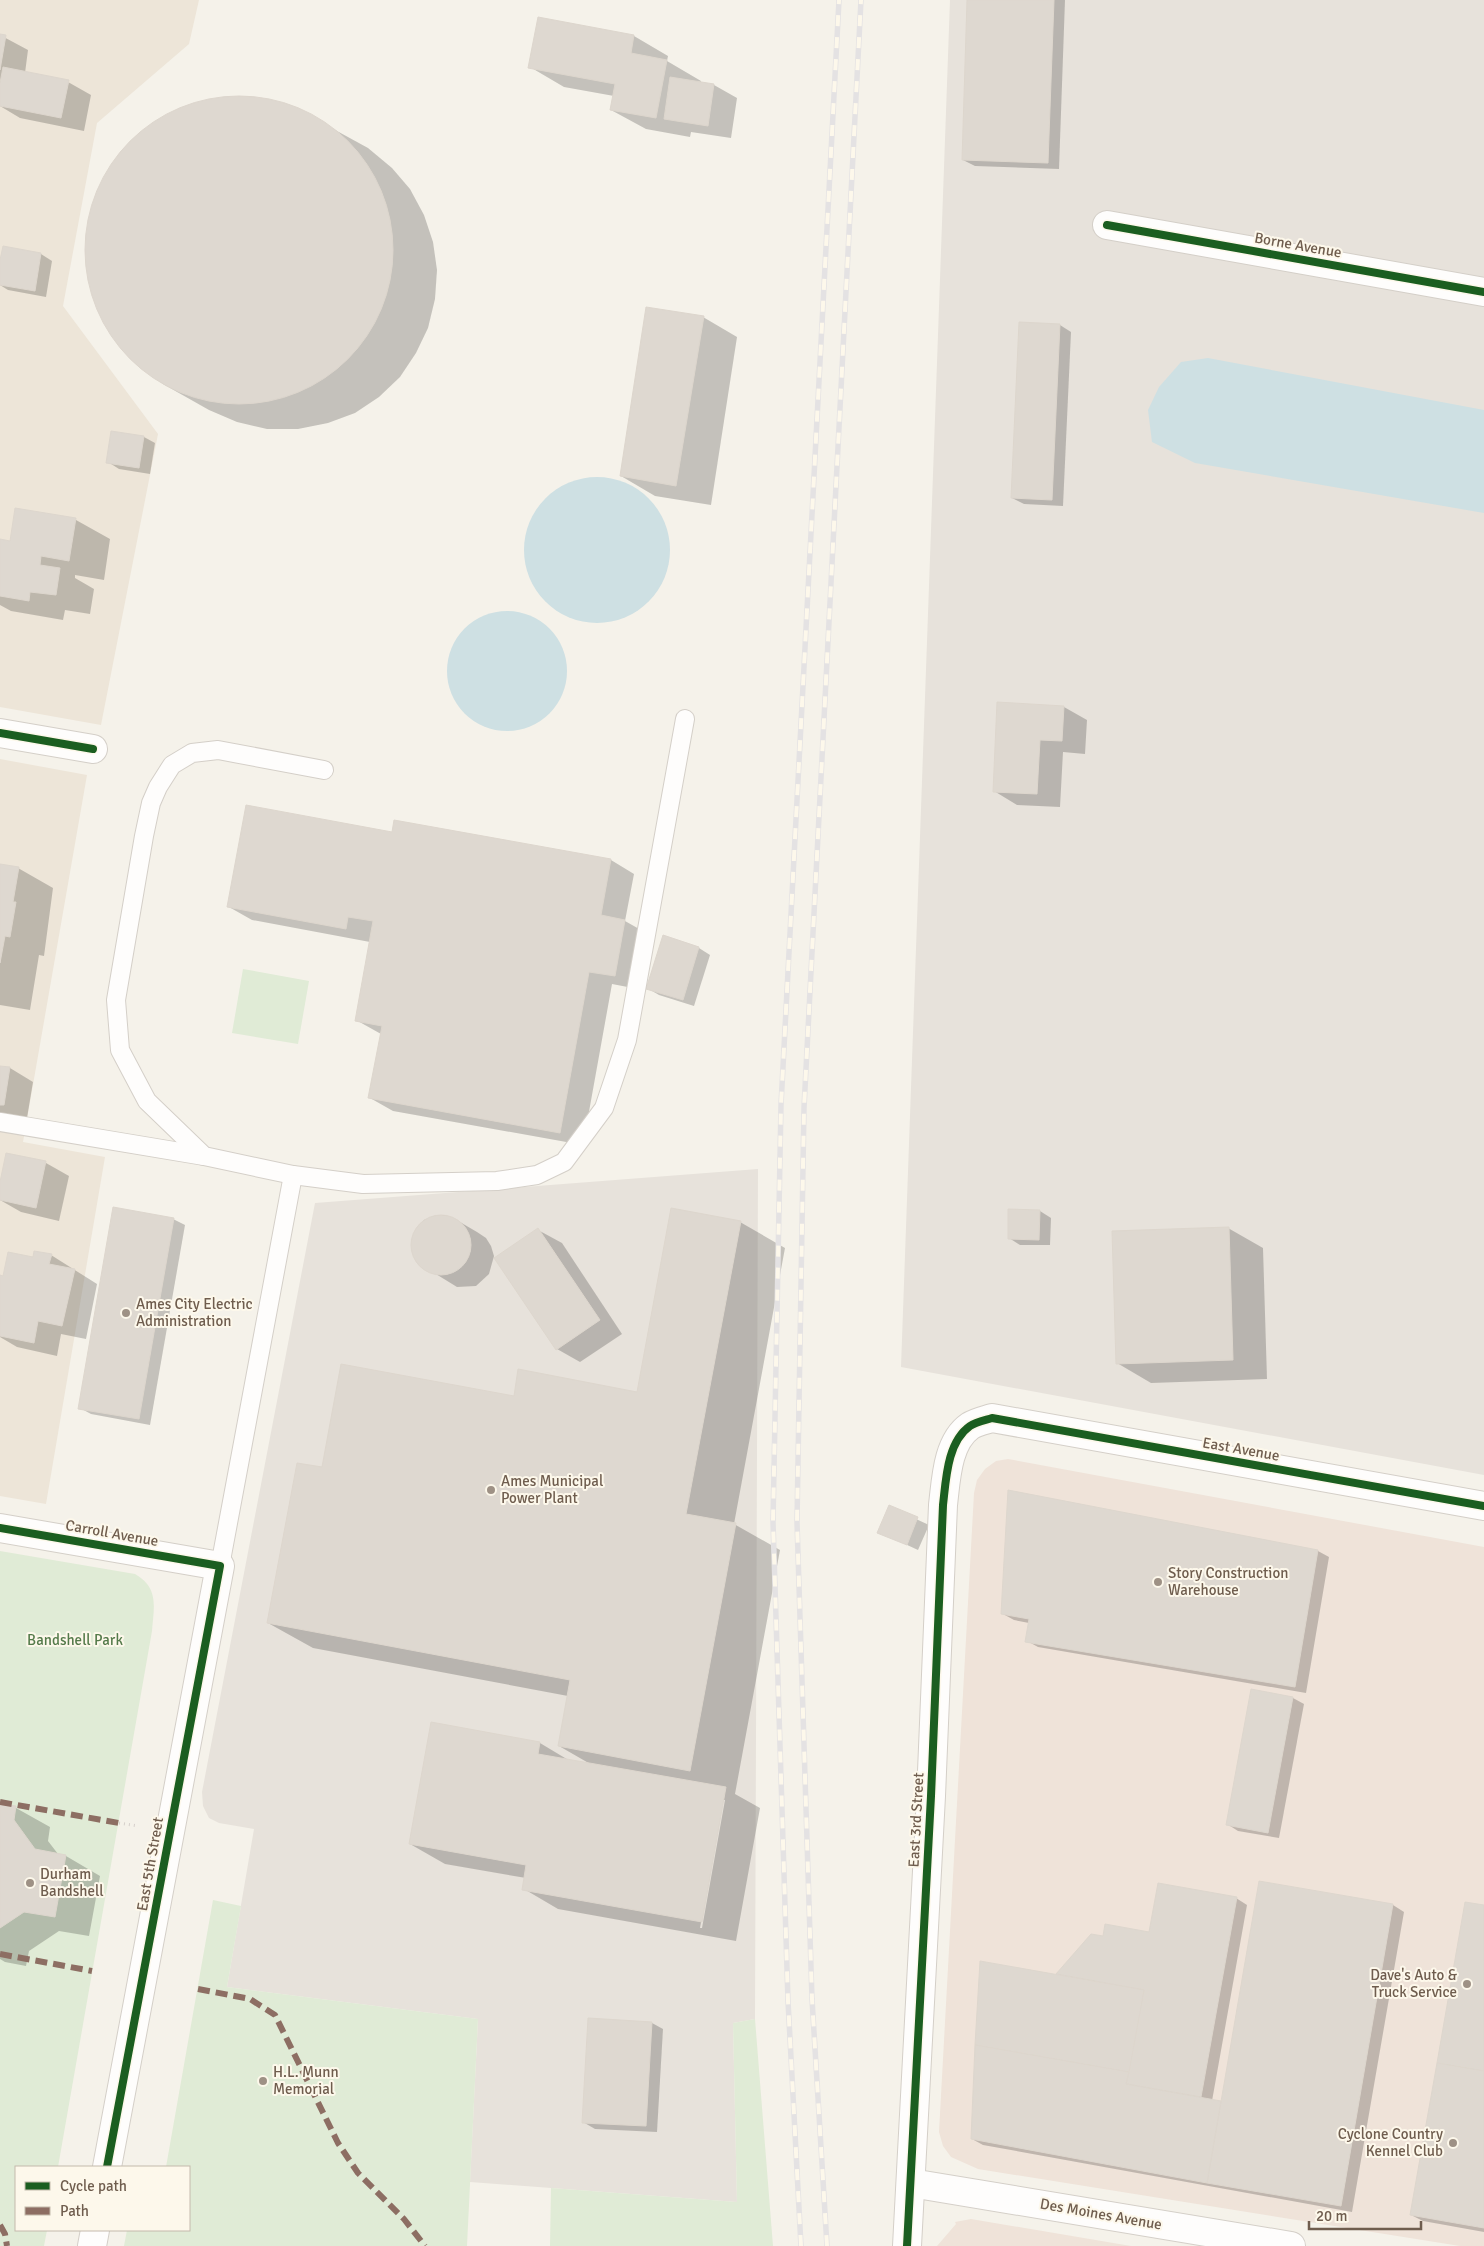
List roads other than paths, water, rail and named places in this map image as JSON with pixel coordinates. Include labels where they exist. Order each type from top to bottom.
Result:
[{"type":"street","name":"Borne Avenue","points":[[1107,226],[1484,292]]},
{"type":"street","points":[[0,733],[92,749]]},
{"type":"street","name":"East Avenue","points":[[992,1418],[1484,1506]]},
{"type":"street","name":"East 3rd Street","points":[[907,2246],[931,1796],[942,1505],[948,1469],[957,1440],[971,1425],[992,1418]]},
{"type":"street","name":"Carroll Avenue","points":[[0,1528],[220,1566]]},
{"type":"street","name":"East 5th Street","points":[[106,2166],[220,1566]]},
{"type":"street","name":"Des Moines Avenue","points":[[911,2182],[1291,2246]]},
{"type":"street","points":[[92,2246],[95,2231]]},
{"type":"lane","points":[[0,1122],[204,1156],[251,1168],[363,1184],[497,1181],[537,1175],[564,1162],[604,1108],[627,1040],[685,719]]},
{"type":"lane","points":[[204,1156],[148,1102],[120,1050],[116,1000],[151,803],[172,765],[192,752],[218,750],[324,770]]},
{"type":"lane","points":[[220,1566],[294,1175]]},
{"type":"railway","points":[[801,2246],[788,2001],[773,1522],[781,1105],[839,0]]},
{"type":"railway","points":[[827,2246],[812,1999],[797,1522],[804,1108],[861,0]]},
{"type":"place","name":"Ames City Electric Administration","points":[[126,1313]]},
{"type":"place","name":"Ames Municipal Power Plant","points":[[491,1490]]},
{"type":"place","name":"Story Construction Warehouse","points":[[1158,1582]]},
{"type":"place","name":"Durham Bandshell","points":[[30,1883]]},
{"type":"place","name":"Dave's Auto & Truck Service","points":[[1467,1984]]},
{"type":"place","name":"H.L. Munn Memorial","points":[[263,2081]]},
{"type":"place","name":"Cyclone Country Kennel Club","points":[[1453,2143]]},
{"type":"park label","name":"Bandshell Park","points":[[75,1640]]}]
